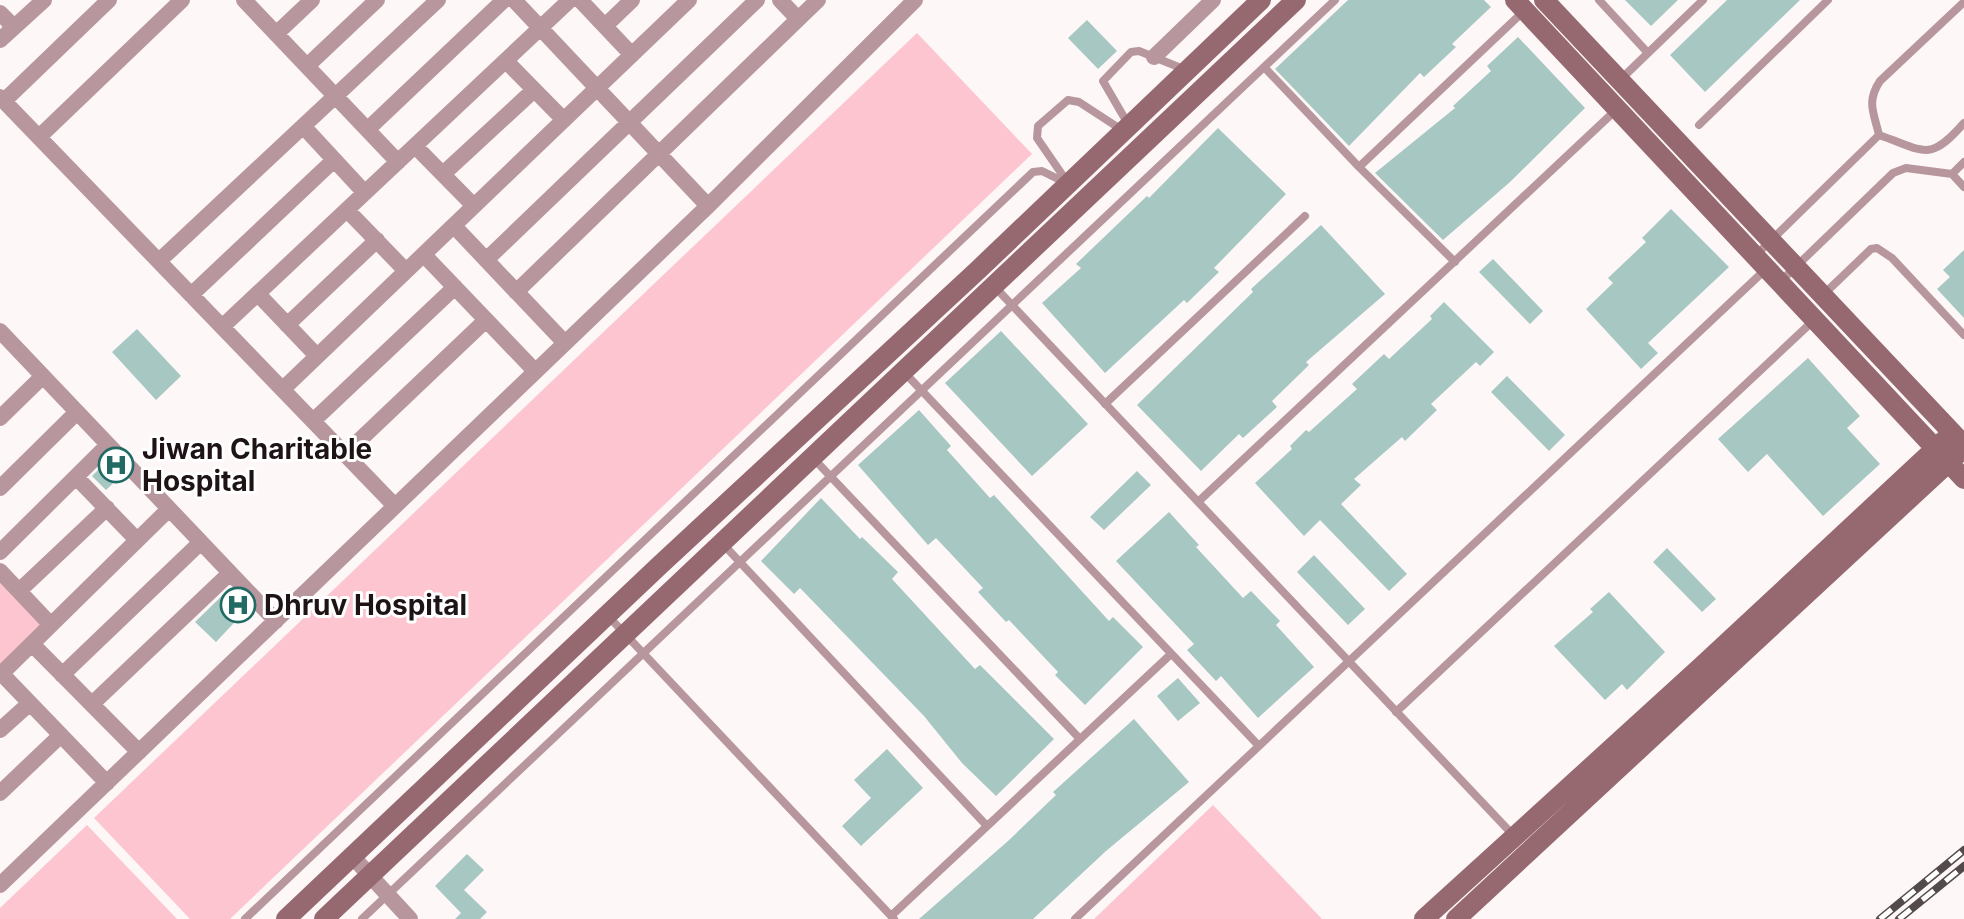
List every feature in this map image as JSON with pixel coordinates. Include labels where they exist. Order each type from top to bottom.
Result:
[{"type":"street","points":[[0,40],[44,0]]},
{"type":"street","points":[[109,0],[2,99],[395,506]]},
{"type":"street","points":[[39,137],[182,0]]},
{"type":"street","points":[[276,34],[312,0]]},
{"type":"street","points":[[307,66],[377,0]]},
{"type":"street","points":[[159,261],[438,0]]},
{"type":"street","points":[[368,129],[504,0]]},
{"type":"street","points":[[514,0],[708,206]]},
{"type":"street","points":[[222,327],[570,0]]},
{"type":"street","points":[[580,0],[632,55]]},
{"type":"street","points":[[605,26],[632,0]]},
{"type":"street","points":[[283,389],[689,0]]},
{"type":"street","points":[[486,260],[757,0]]},
{"type":"street","points":[[780,0],[798,19]]},
{"type":"street","points":[[516,292],[818,0]]},
{"type":"street","points":[[0,885],[708,206],[915,0]]},
{"type":"street","points":[[1154,57],[1213,0]]},
{"type":"street","points":[[286,919],[1261,0]]},
{"type":"street","points":[[324,919],[1296,0]]},
{"type":"street","points":[[1424,919],[1521,844],[1942,455],[1960,442],[1544,0]]},
{"type":"street","points":[[247,1],[398,162]]},
{"type":"street","points":[[1520,5],[1964,479]]},
{"type":"street","points":[[0,13],[14,27]]},
{"type":"street","points":[[506,61],[564,120]]},
{"type":"street","points":[[443,174],[534,90]]},
{"type":"street","points":[[303,126],[365,193]]},
{"type":"street","points":[[415,146],[474,206]]},
{"type":"street","points":[[191,295],[334,160]]},
{"type":"street","points":[[347,210],[406,271]]},
{"type":"street","points":[[454,226],[565,343]]},
{"type":"street","points":[[287,325],[377,240]]},
{"type":"street","points":[[424,255],[535,371]]},
{"type":"street","points":[[313,421],[455,287]]},
{"type":"street","points":[[258,294],[317,356]]},
{"type":"street","points":[[345,454],[486,320]]},
{"type":"street","points":[[0,331],[276,621]]},
{"type":"street","points":[[0,418],[43,376]]},
{"type":"street","points":[[0,488],[77,412]]},
{"type":"street","points":[[0,552],[108,445]]},
{"type":"street","points":[[76,477],[137,540]]},
{"type":"street","points":[[19,591],[107,508]]},
{"type":"street","points":[[107,783],[1,674],[169,509]]},
{"type":"street","points":[[62,675],[201,542]]},
{"type":"street","points":[[0,571],[51,625]]},
{"type":"street","points":[[92,704],[230,573]]},
{"type":"street","points":[[32,644],[139,752]]},
{"type":"street","points":[[0,730],[30,703]]},
{"type":"street","points":[[0,793],[61,735]]},
{"type":"street","points":[[1456,919],[1521,844]]},
{"type":"street","points":[[352,856],[410,919]]},
{"type":"lane","points":[[362,919],[1335,0]]},
{"type":"lane","points":[[1599,0],[1648,53]]},
{"type":"lane","points":[[1620,80],[1703,0]]},
{"type":"lane","points":[[1699,125],[1828,0]]},
{"type":"lane","points":[[1879,135],[1871,103],[1872,93],[1880,81],[1964,2]]},
{"type":"lane","points":[[1359,167],[1520,5]]},
{"type":"lane","points":[[1125,127],[1103,81],[1131,52],[1135,50],[1186,70]]},
{"type":"lane","points":[[1264,67],[1455,262]]},
{"type":"lane","points":[[1069,184],[1037,138],[1038,126],[1068,100],[1079,102],[1125,127]]},
{"type":"lane","points":[[1198,502],[1617,109]]},
{"type":"lane","points":[[1879,135],[1921,150],[1935,150],[1945,145],[1964,123]]},
{"type":"lane","points":[[1767,269],[1769,240],[1879,135]]},
{"type":"lane","points":[[1952,174],[1964,162]]},
{"type":"lane","points":[[1075,919],[1767,269],[1795,267],[1893,173],[1906,168],[1952,174],[1964,187]]},
{"type":"lane","points":[[245,919],[1033,172],[1042,171],[1069,184]]},
{"type":"lane","points":[[1105,404],[1305,216]]},
{"type":"lane","points":[[1822,295],[1871,249],[1877,248],[1892,258],[1964,335]]},
{"type":"lane","points":[[978,270],[1521,844]]},
{"type":"lane","points":[[1396,712],[1814,319]]},
{"type":"lane","points":[[904,372],[1259,746]]},
{"type":"lane","points":[[812,457],[1080,739]]},
{"type":"lane","points":[[722,542],[987,826]]},
{"type":"lane","points":[[607,615],[892,917],[1171,654]]},
{"type":"shaded area","points":[[917,33],[1032,154],[230,919],[190,919],[94,818]]},
{"type":"shaded area","points":[[0,582],[43,627],[0,667]]},
{"type":"shaded area","points":[[1213,805],[1322,919],[1094,919]]},
{"type":"shaded area","points":[[87,825],[177,919],[0,919],[0,908]]},
{"type":"building","points":[[1348,0],[1484,0],[1491,7],[1452,44],[1456,47],[1424,77],[1420,73],[1349,146],[1275,69]]},
{"type":"building","points":[[1625,0],[1678,0],[1651,26]]},
{"type":"building","points":[[1727,0],[1800,0],[1705,92],[1670,55]]},
{"type":"building","points":[[1087,20],[1117,51],[1098,69],[1068,38]]},
{"type":"building","points":[[1518,37],[1585,108],[1510,182],[1443,240],[1375,173],[1455,108],[1453,106],[1491,71],[1487,66]]},
{"type":"building","points":[[1218,128],[1286,194],[1214,268],[1219,272],[1105,373],[1042,303],[1081,268],[1076,264],[1147,196],[1149,198]]},
{"type":"building","points":[[1671,209],[1729,267],[1648,343],[1658,353],[1641,369],[1586,309],[1613,283],[1608,278],[1646,242],[1642,238]]},
{"type":"building","points":[[1321,225],[1385,294],[1306,362],[1309,365],[1272,401],[1277,407],[1243,438],[1239,434],[1201,471],[1137,405],[1253,292],[1251,289]]},
{"type":"building","points":[[1964,250],[1964,318],[1937,289],[1950,277],[1943,270]]},
{"type":"building","points":[[1493,259],[1543,311],[1530,324],[1479,272]]},
{"type":"building","points":[[1444,302],[1494,352],[1480,366],[1476,362],[1431,404],[1437,410],[1405,441],[1402,437],[1354,479],[1361,485],[1341,504],[1407,574],[1389,591],[1320,520],[1304,536],[1255,483],[1292,449],[1290,446],[1306,430],[1309,432],[1357,389],[1352,384],[1384,354],[1389,359],[1432,319],[1430,316]]},
{"type":"building","points":[[137,329],[181,376],[156,400],[112,352]]},
{"type":"building","points":[[1001,331],[1088,424],[1032,476],[945,383]]},
{"type":"building","points":[[1808,358],[1860,416],[1847,428],[1880,464],[1823,516],[1767,454],[1748,472],[1718,439]]},
{"type":"building","points":[[1507,376],[1565,435],[1549,451],[1491,392]]},
{"type":"building","points":[[919,410],[951,446],[947,450],[990,498],[994,495],[1109,621],[1113,617],[1143,647],[1085,705],[1009,620],[1006,622],[978,592],[983,588],[936,538],[928,545],[858,465]]},
{"type":"building","points":[[108,460],[122,475],[106,490],[92,476]]},
{"type":"building","points":[[1137,471],[1151,485],[1104,530],[1090,517]]},
{"type":"building","points":[[821,498],[860,539],[862,537],[898,572],[892,579],[975,669],[980,665],[1054,739],[996,796],[962,763],[924,716],[800,588],[794,594],[761,561]]},
{"type":"building","points":[[1169,512],[1243,598],[1251,591],[1280,621],[1276,625],[1314,667],[1258,718],[1221,676],[1216,681],[1187,650],[1194,644],[1116,561]]},
{"type":"building","points":[[1667,548],[1716,599],[1702,612],[1653,562]]},
{"type":"building","points":[[1314,555],[1365,609],[1348,625],[1297,572]]},
{"type":"building","points":[[230,588],[248,608],[216,642],[195,622]]},
{"type":"building","points":[[1609,592],[1665,652],[1627,690],[1622,684],[1605,700],[1554,646],[1593,612],[1590,609]]},
{"type":"building","points":[[1178,678],[1200,703],[1178,721],[1157,696]]},
{"type":"building","points":[[1134,719],[1189,782],[1106,851],[1033,919],[919,919],[1008,841],[1056,795],[1053,792]]},
{"type":"building","points":[[887,749],[923,788],[861,846],[842,826],[871,798],[854,780]]},
{"type":"building","points":[[467,854],[484,870],[464,890],[487,912],[480,919],[455,919],[461,913],[435,886]]},
{"type":"railway","points":[[1880,919],[1964,850]]},
{"type":"railway","points":[[1899,919],[1964,866]]},
{"type":"place","name":"Jiwan Charitable Hospital","points":[[116,465]]},
{"type":"place","name":"Dhruv Hospital","points":[[238,605]]}]
